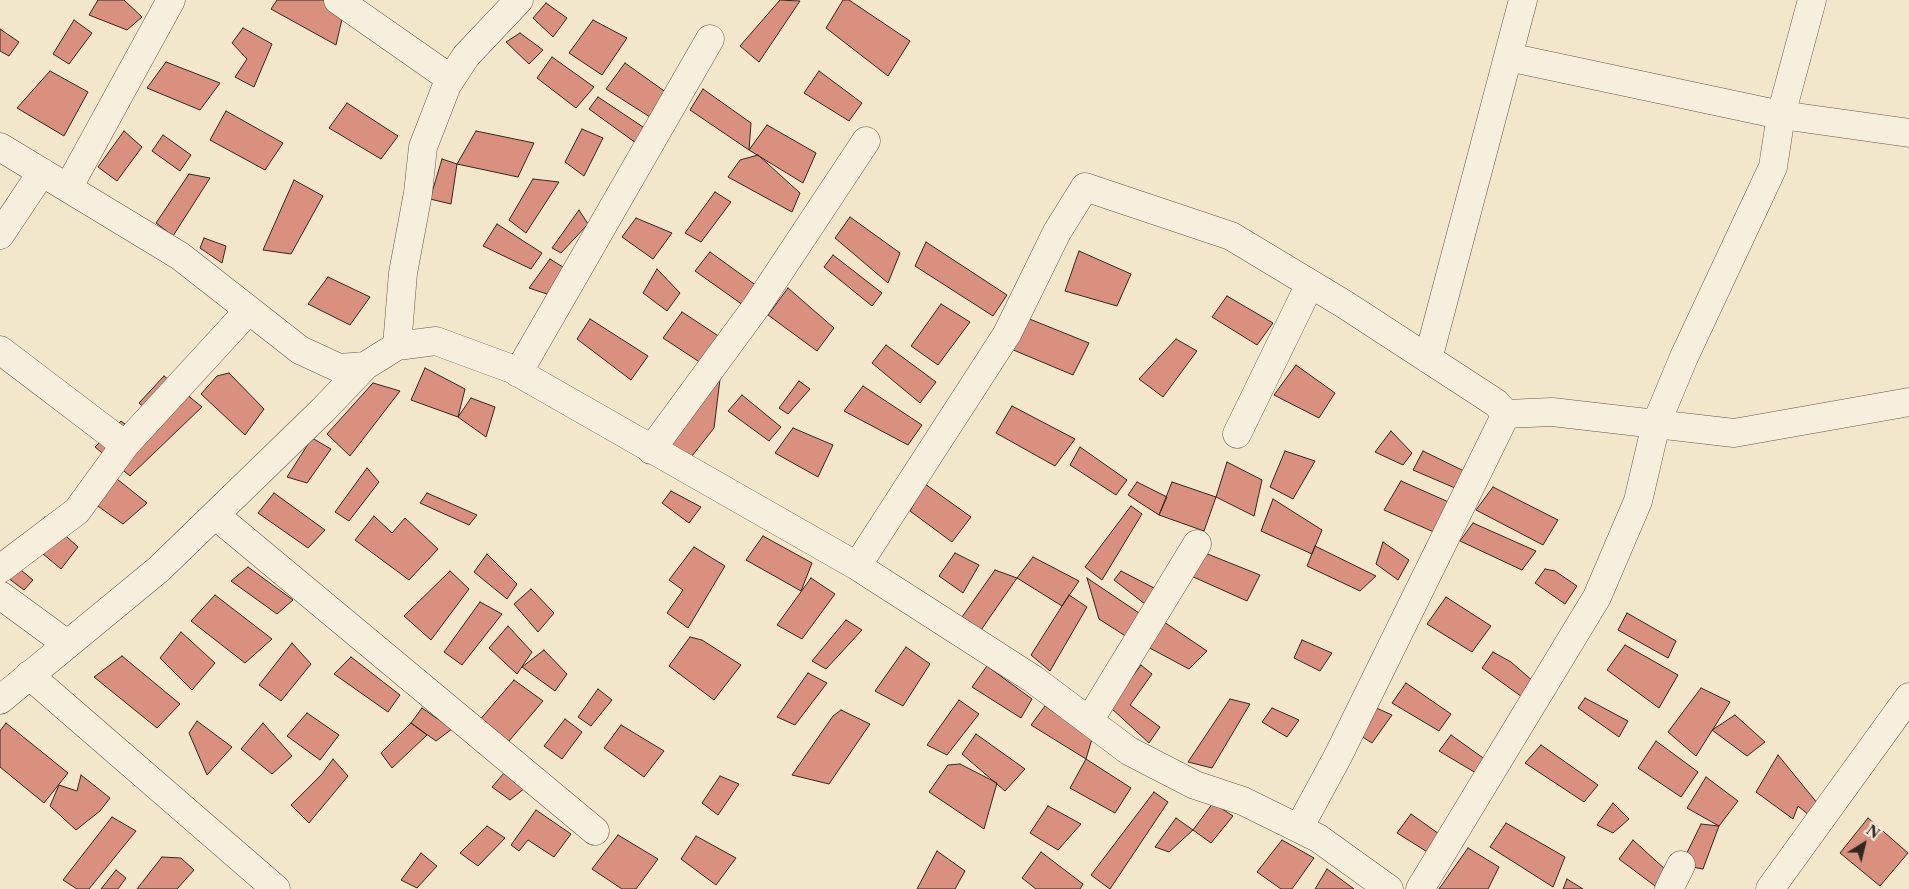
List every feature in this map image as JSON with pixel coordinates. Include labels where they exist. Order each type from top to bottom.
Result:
[{"type":"street","points":[[68,188],[171,0]]},
{"type":"street","points":[[338,0],[451,80]]},
{"type":"street","points":[[397,346],[403,273],[418,193],[423,147],[451,80],[466,56],[518,0]]},
{"type":"street","points":[[1428,359],[1523,0]]},
{"type":"street","points":[[1420,889],[1597,597],[1638,501],[1656,424],[1688,348],[1773,167],[1782,115],[1812,0]]},
{"type":"street","points":[[518,373],[710,39]]},
{"type":"street","points":[[1508,58],[1782,115],[1909,133]]},
{"type":"street","points":[[651,450],[756,307],[866,141]]},
{"type":"street","points":[[0,146],[180,256],[300,350],[339,368],[365,366]]},
{"type":"street","points":[[0,235],[42,172]]},
{"type":"street","points":[[857,566],[1007,334],[1057,232],[1084,187],[1231,236],[1428,359],[1496,404],[1506,414],[1552,412],[1734,433],[1909,402]]},
{"type":"street","points":[[1237,434],[1310,284]]},
{"type":"street","points":[[0,569],[77,510],[125,445],[250,310]]},
{"type":"street","points":[[0,700],[159,569],[323,410],[365,366],[397,346],[436,341],[518,373],[857,566],[1033,679],[1138,755],[1196,785],[1243,801],[1318,838],[1389,889]]},
{"type":"street","points":[[0,350],[125,445]]},
{"type":"street","points":[[1298,828],[1338,756],[1506,414]]},
{"type":"street","points":[[215,515],[595,831]]},
{"type":"street","points":[[1089,721],[1198,544]]},
{"type":"street","points":[[0,595],[67,644]]},
{"type":"street","points":[[29,675],[276,889]]},
{"type":"street","points":[[1770,889],[1909,697]]},
{"type":"street","points":[[1669,889],[1681,865]]},
{"type":"building","points":[[98,0],[124,0],[142,17],[127,30],[89,15]]},
{"type":"building","points":[[277,0],[335,0],[345,6],[336,45],[271,9]]},
{"type":"building","points":[[780,0],[800,1],[759,62],[740,46]]},
{"type":"building","points":[[843,0],[849,0],[910,41],[888,76],[826,28]]},
{"type":"building","points":[[546,3],[567,18],[553,37],[533,18]]},
{"type":"building","points":[[74,20],[92,33],[69,64],[53,54]]},
{"type":"building","points":[[593,20],[627,38],[602,75],[569,53]]},
{"type":"building","points":[[243,28],[272,44],[254,87],[235,77],[247,59],[232,43]]},
{"type":"building","points":[[0,29],[19,42],[9,56],[0,51]]},
{"type":"building","points":[[520,33],[543,50],[529,64],[506,42]]},
{"type":"building","points":[[552,57],[594,87],[576,108],[537,78]]},
{"type":"building","points":[[166,62],[220,83],[200,110],[147,88]]},
{"type":"building","points":[[625,63],[667,93],[650,117],[606,89]]},
{"type":"building","points":[[50,71],[88,92],[64,136],[17,108]]},
{"type":"building","points":[[819,71],[862,103],[849,121],[804,93]]},
{"type":"building","points":[[703,89],[751,123],[749,150],[690,110]]},
{"type":"building","points":[[598,97],[655,135],[636,143],[589,109]]},
{"type":"building","points":[[347,103],[398,136],[381,159],[329,128]]},
{"type":"building","points":[[226,111],[283,143],[265,170],[210,140]]},
{"type":"building","points":[[767,125],[816,153],[803,183],[749,150]]},
{"type":"building","points":[[582,129],[603,138],[584,176],[565,162]]},
{"type":"building","points":[[124,131],[142,147],[117,181],[98,167]]},
{"type":"building","points":[[476,131],[534,143],[518,177],[457,164]]},
{"type":"building","points":[[163,135],[191,155],[180,171],[152,151]]},
{"type":"building","points":[[758,155],[800,193],[792,212],[728,177],[740,160]]},
{"type":"building","points":[[442,159],[457,164],[451,204],[430,199]]},
{"type":"building","points":[[189,174],[210,178],[173,236],[156,223]]},
{"type":"building","points":[[533,179],[559,182],[526,233],[509,220]]},
{"type":"building","points":[[294,180],[323,196],[291,254],[263,250]]},
{"type":"building","points":[[715,192],[731,202],[701,242],[685,233]]},
{"type":"building","points":[[579,210],[588,224],[561,253],[552,248]]},
{"type":"building","points":[[850,217],[900,253],[888,283],[835,238]]},
{"type":"building","points":[[636,218],[672,233],[653,259],[622,237]]},
{"type":"building","points":[[497,224],[542,253],[531,269],[483,246]]},
{"type":"building","points":[[204,238],[226,246],[222,263],[200,248]]},
{"type":"building","points":[[926,242],[1007,295],[993,316],[915,266]]},
{"type":"building","points":[[1079,251],[1131,274],[1117,306],[1065,291]]},
{"type":"building","points":[[710,252],[757,286],[743,305],[695,271]]},
{"type":"building","points":[[833,255],[882,293],[872,306],[824,267]]},
{"type":"building","points":[[550,259],[566,269],[547,294],[529,288]]},
{"type":"building","points":[[657,269],[680,293],[667,311],[643,293]]},
{"type":"building","points":[[328,277],[370,297],[350,325],[308,304]]},
{"type":"building","points":[[788,288],[834,328],[817,351],[768,315]]},
{"type":"building","points":[[1227,296],[1273,323],[1257,345],[1212,317]]},
{"type":"building","points":[[941,304],[970,322],[938,365],[911,346]]},
{"type":"building","points":[[682,312],[720,337],[701,363],[663,338]]},
{"type":"building","points":[[1027,318],[1089,343],[1073,375],[1011,349]]},
{"type":"building","points":[[590,319],[648,356],[631,380],[577,339]]},
{"type":"building","points":[[1176,339],[1197,351],[1163,397],[1139,379]]},
{"type":"building","points":[[886,345],[936,382],[920,403],[872,363]]},
{"type":"building","points":[[1296,365],[1335,393],[1319,418],[1274,395]]},
{"type":"building","points":[[425,368],[465,389],[458,417],[411,400]]},
{"type":"building","points":[[721,371],[714,428],[692,456],[667,444]]},
{"type":"building","points":[[229,373],[264,409],[245,435],[201,394],[217,376]]},
{"type":"building","points":[[164,376],[202,407],[130,476],[95,447],[121,421],[136,432],[152,414],[139,403]]},
{"type":"building","points":[[799,381],[810,389],[788,414],[779,408]]},
{"type":"building","points":[[373,383],[400,391],[350,456],[327,434]]},
{"type":"building","points":[[863,386],[922,425],[908,445],[844,411]]},
{"type":"building","points":[[742,395],[781,427],[769,441],[728,411]]},
{"type":"building","points":[[471,398],[495,407],[486,437],[458,417]]},
{"type":"building","points":[[1012,406],[1075,439],[1055,466],[996,433]]},
{"type":"building","points":[[793,428],[833,445],[818,477],[775,453]]},
{"type":"building","points":[[1391,431],[1412,453],[1403,465],[1375,452]]},
{"type":"building","points":[[312,438],[331,449],[307,483],[287,477]]},
{"type":"building","points":[[1080,447],[1127,480],[1116,495],[1070,465]]},
{"type":"building","points":[[1285,451],[1315,461],[1293,499],[1270,487]]},
{"type":"building","points":[[1423,451],[1464,471],[1455,488],[1413,470]]},
{"type":"building","points":[[1227,462],[1262,480],[1254,516],[1216,497]]},
{"type":"building","points":[[367,468],[379,482],[349,521],[335,512]]},
{"type":"building","points":[[107,471],[147,503],[123,524],[85,497]]},
{"type":"building","points":[[1401,481],[1460,507],[1445,537],[1384,510]]},
{"type":"building","points":[[1137,482],[1167,497],[1159,515],[1128,495]]},
{"type":"building","points":[[1172,482],[1216,497],[1204,531],[1159,515]]},
{"type":"building","points":[[925,484],[971,517],[952,542],[910,511]]},
{"type":"building","points":[[1493,487],[1558,520],[1543,545],[1476,510]]},
{"type":"building","points":[[671,491],[701,507],[689,523],[662,503]]},
{"type":"building","points":[[274,493],[325,530],[308,548],[258,513]]},
{"type":"building","points":[[427,493],[477,515],[469,525],[420,503]]},
{"type":"building","points":[[1273,499],[1322,530],[1312,554],[1261,531]]},
{"type":"building","points":[[1131,506],[1142,514],[1102,580],[1085,567]]},
{"type":"building","points":[[374,516],[392,533],[405,518],[438,549],[409,580],[355,540]]},
{"type":"building","points":[[45,517],[78,547],[61,569],[30,543],[15,565],[33,580],[24,590],[0,572],[0,558]]},
{"type":"building","points":[[1473,523],[1536,551],[1522,570],[1460,541]]},
{"type":"building","points":[[763,536],[812,563],[801,591],[746,560]]},
{"type":"building","points":[[1383,542],[1409,560],[1398,580],[1376,564]]},
{"type":"building","points":[[1315,546],[1376,576],[1360,591],[1307,566]]},
{"type":"building","points":[[694,547],[725,566],[688,628],[667,613],[683,590],[669,580]]},
{"type":"building","points":[[955,553],[979,565],[963,593],[939,576]]},
{"type":"building","points":[[1205,553],[1260,575],[1247,601],[1189,575]]},
{"type":"building","points":[[487,554],[517,584],[507,599],[474,572]]},
{"type":"building","points":[[1033,557],[1079,581],[1062,606],[1017,578]]},
{"type":"building","points":[[248,567],[293,600],[277,614],[231,581]]},
{"type":"building","points":[[1545,569],[1555,571],[1577,586],[1565,604],[1535,583]]},
{"type":"building","points":[[995,570],[1017,578],[981,630],[962,617]]},
{"type":"building","points":[[450,571],[469,589],[431,640],[404,616]]},
{"type":"building","points":[[1121,571],[1156,589],[1145,604],[1114,580]]},
{"type":"building","points":[[811,578],[835,594],[802,639],[777,625]]},
{"type":"building","points":[[1087,578],[1142,615],[1127,637],[1099,619]]},
{"type":"building","points":[[531,589],[554,613],[538,632],[514,604]]},
{"type":"building","points":[[215,595],[272,639],[245,663],[191,621]]},
{"type":"building","points":[[1069,595],[1087,607],[1050,671],[1031,655]]},
{"type":"building","points":[[1446,597],[1491,626],[1472,652],[1427,624]]},
{"type":"building","points":[[480,602],[502,614],[462,665],[444,652]]},
{"type":"building","points":[[1627,613],[1676,641],[1668,658],[1618,630]]},
{"type":"building","points":[[846,620],[862,630],[826,669],[812,661]]},
{"type":"building","points":[[1164,622],[1207,651],[1189,669],[1146,646]]},
{"type":"building","points":[[508,626],[532,652],[517,674],[489,648]]},
{"type":"building","points":[[181,632],[215,663],[192,690],[160,658]]},
{"type":"building","points":[[690,637],[702,640],[741,665],[714,700],[669,666]]},
{"type":"building","points":[[1302,640],[1332,653],[1320,671],[1294,658]]},
{"type":"building","points":[[292,643],[311,664],[281,701],[259,685]]},
{"type":"building","points":[[1625,645],[1678,675],[1659,708],[1607,670]]},
{"type":"building","points":[[906,647],[930,664],[903,706],[875,691]]},
{"type":"building","points":[[544,650],[567,674],[555,691],[522,667]]},
{"type":"building","points":[[1493,652],[1511,662],[1534,682],[1522,697],[1482,668]]},
{"type":"building","points":[[122,656],[180,704],[157,728],[94,677]]},
{"type":"building","points":[[351,657],[400,695],[388,712],[334,674]]},
{"type":"building","points":[[1141,665],[1152,674],[1130,705],[1160,727],[1149,743],[1110,707]]},
{"type":"building","points":[[987,666],[1032,699],[1021,718],[972,687]]},
{"type":"building","points":[[808,673],[827,683],[795,725],[777,717]]},
{"type":"building","points":[[514,680],[543,701],[509,741],[478,722]]},
{"type":"building","points":[[1406,683],[1451,714],[1439,731],[1392,703]]},
{"type":"building","points":[[1701,688],[1730,702],[1696,756],[1668,732]]},
{"type":"building","points":[[598,689],[612,700],[591,726],[578,717]]},
{"type":"building","points":[[1585,698],[1628,721],[1619,737],[1578,708]]},
{"type":"building","points":[[1230,699],[1250,704],[1212,768],[1188,762]]},
{"type":"building","points":[[959,700],[979,714],[947,755],[927,745]]},
{"type":"building","points":[[1045,706],[1092,739],[1086,759],[1031,725]]},
{"type":"building","points":[[1372,706],[1392,715],[1372,743],[1350,729]]},
{"type":"building","points":[[422,708],[452,729],[436,741],[411,723]]},
{"type":"building","points":[[1272,708],[1299,720],[1287,737],[1262,722]]},
{"type":"building","points":[[841,710],[870,724],[829,784],[792,775],[833,716]]},
{"type":"building","points":[[307,713],[339,735],[320,760],[287,736]]},
{"type":"building","points":[[1735,715],[1765,742],[1747,756],[1712,730]]},
{"type":"building","points":[[565,719],[582,732],[562,759],[544,746]]},
{"type":"building","points":[[197,721],[232,747],[207,775],[189,733]]},
{"type":"building","points":[[6,723],[68,773],[44,803],[0,767],[0,731]]},
{"type":"building","points":[[263,723],[292,756],[272,774],[241,749]]},
{"type":"building","points":[[411,723],[427,735],[392,768],[381,753]]},
{"type":"building","points":[[621,725],[664,751],[644,777],[604,748]]},
{"type":"building","points":[[976,734],[1025,769],[1005,791],[962,754]]},
{"type":"building","points":[[1451,735],[1486,760],[1486,779],[1439,751]]},
{"type":"building","points":[[1656,741],[1698,772],[1681,797],[1638,768]]},
{"type":"building","points":[[1541,745],[1598,785],[1584,802],[1525,763]]},
{"type":"building","points":[[1778,755],[1818,804],[1810,816],[1798,806],[1793,819],[1756,792]]},
{"type":"building","points":[[333,759],[348,776],[309,823],[291,805],[322,774]]},
{"type":"building","points":[[1086,759],[1131,788],[1115,813],[1070,788]]},
{"type":"building","points":[[960,764],[997,783],[984,829],[929,792],[948,765]]},
{"type":"building","points":[[504,773],[525,788],[510,800],[492,787]]},
{"type":"building","points":[[81,775],[110,798],[100,811],[76,830],[50,806],[59,785],[77,791]]},
{"type":"building","points":[[720,776],[739,784],[718,815],[702,803]]},
{"type":"building","points":[[1706,777],[1738,801],[1719,826],[1687,808]]},
{"type":"building","points":[[1154,792],[1168,802],[1110,889],[1091,875]]},
{"type":"building","points":[[1213,803],[1233,816],[1211,843],[1193,830]]},
{"type":"building","points":[[1613,803],[1629,819],[1613,833],[1597,825]]},
{"type":"building","points":[[1048,806],[1081,824],[1058,850],[1030,833]]},
{"type":"building","points":[[536,810],[571,834],[554,857],[528,840],[519,851],[511,845]]},
{"type":"building","points":[[1411,814],[1449,841],[1429,853],[1397,833]]},
{"type":"building","points":[[112,817],[136,831],[89,889],[77,889],[63,880]]},
{"type":"building","points":[[1176,818],[1193,830],[1169,852],[1155,847]]},
{"type":"building","points":[[1868,818],[1908,853],[1880,886],[1840,853]]},
{"type":"building","points":[[1506,823],[1565,857],[1553,887],[1490,847]]},
{"type":"building","points":[[1701,824],[1719,826],[1703,869],[1681,865]]},
{"type":"building","points":[[487,826],[505,838],[478,866],[460,853]]},
{"type":"building","points":[[618,835],[658,859],[636,889],[622,889],[592,869]]},
{"type":"building","points":[[696,836],[736,858],[716,885],[681,859]]},
{"type":"building","points":[[1282,840],[1314,858],[1292,889],[1281,889],[1257,872]]},
{"type":"building","points":[[1633,840],[1666,870],[1655,886],[1619,859]]},
{"type":"building","points":[[1468,848],[1499,867],[1488,889],[1439,889]]},
{"type":"building","points":[[937,851],[965,871],[955,889],[917,889]]},
{"type":"building","points":[[1041,852],[1083,884],[1080,889],[1036,889],[1022,878]]},
{"type":"building","points":[[421,853],[437,866],[417,888],[401,880]]},
{"type":"building","points":[[162,857],[181,858],[194,870],[177,889],[137,889]]},
{"type":"building","points":[[1327,869],[1354,889],[1315,889]]},
{"type":"building","points":[[116,870],[126,878],[118,889],[101,889]]},
{"type":"building","points":[[1567,879],[1583,889],[1563,889]]}]
